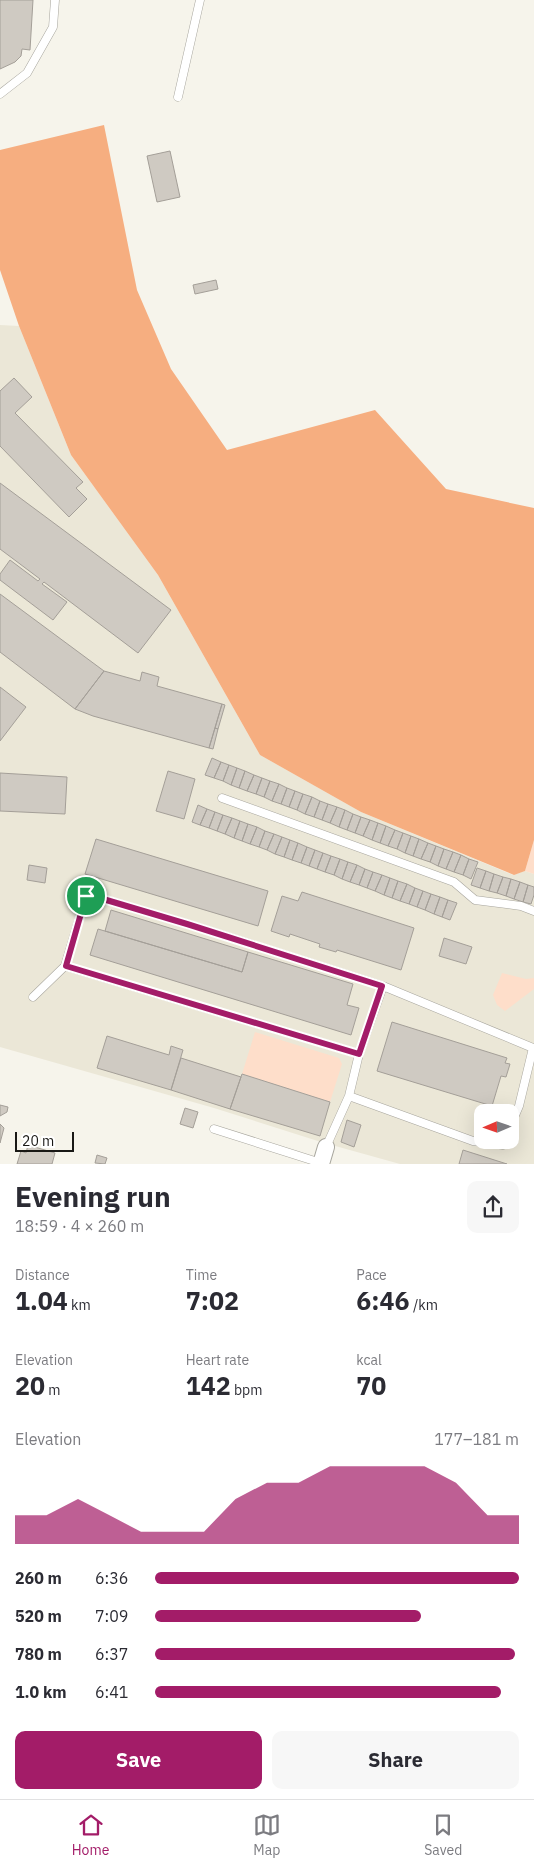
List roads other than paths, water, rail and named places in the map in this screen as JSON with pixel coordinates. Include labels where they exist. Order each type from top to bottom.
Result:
[{"type":"lane","points":[[0,94],[28,73],[53,27],[55,0]]},
{"type":"lane","points":[[178,97],[200,0]]},
{"type":"lane","points":[[222,798],[454,882],[475,900],[520,906],[534,911]]},
{"type":"lane","points":[[33,997],[66,966],[86,896],[103,899],[382,986],[533,1048],[519,1106]]},
{"type":"lane","points":[[66,966],[359,1054]]},
{"type":"lane","points":[[214,1129],[323,1158],[349,1096],[359,1054],[382,986]]},
{"type":"lane","points":[[349,1096],[474,1141]]}]
